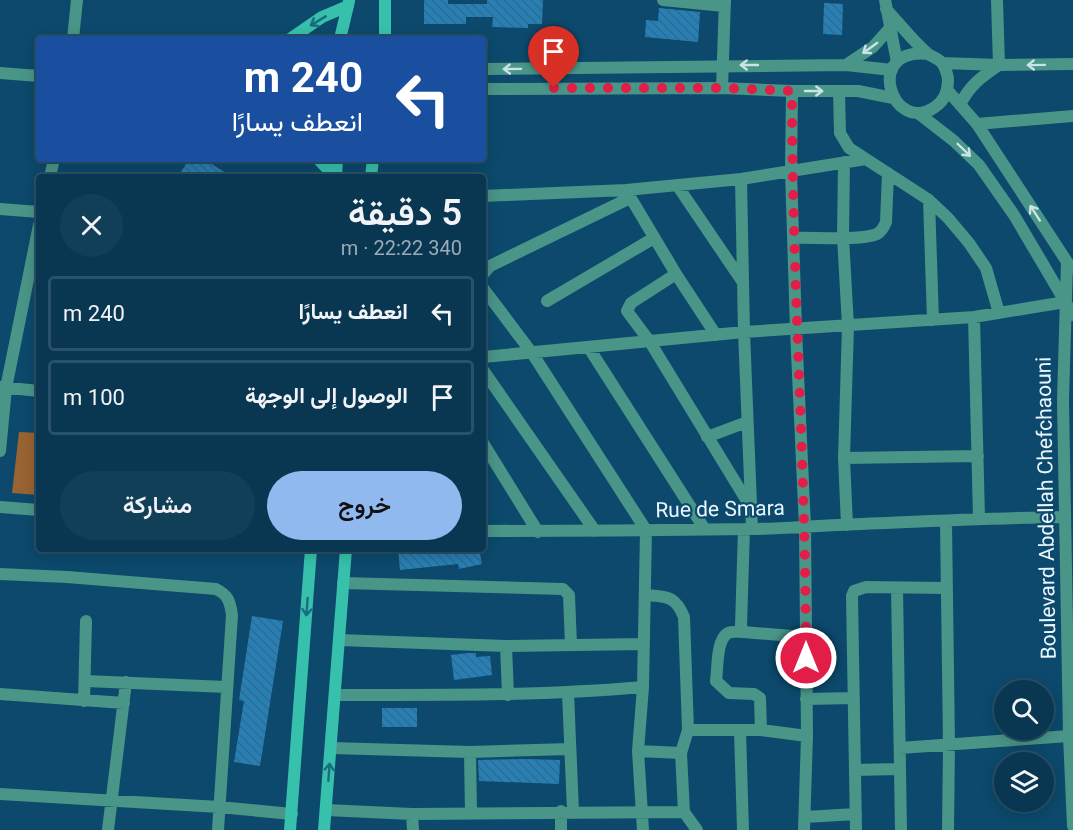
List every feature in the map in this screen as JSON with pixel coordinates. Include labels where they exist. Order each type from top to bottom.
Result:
[{"type":"main road","points":[[385,0],[385,36]]},
{"type":"main road","points":[[294,36],[348,3]]},
{"type":"main road","points":[[341,36],[348,3]]},
{"type":"main road","points":[[321,162],[333,174]]},
{"type":"main road","points":[[291,830],[311,552]]},
{"type":"main road","points":[[324,830],[346,552]]},
{"type":"street","points":[[73,36],[77,0]]},
{"type":"street","points":[[663,0],[725,3],[722,88]]},
{"type":"street","points":[[997,0],[999,65]]},
{"type":"street","points":[[885,4],[928,54],[942,63],[1073,64]]},
{"type":"street","points":[[885,4],[894,66],[889,84],[892,98]]},
{"type":"street","points":[[846,65],[873,47],[890,28]]},
{"type":"street","points":[[486,69],[894,66],[906,56],[917,53],[928,54]]},
{"type":"street","points":[[918,113],[931,110],[941,103],[948,91],[948,77],[942,63]]},
{"type":"street","points":[[960,105],[966,92],[974,83],[999,65]]},
{"type":"street","points":[[0,73],[36,76]]},
{"type":"street","points":[[486,89],[722,88],[858,91],[892,98],[906,110],[918,113],[954,141],[979,165],[1014,215],[1073,315]]},
{"type":"street","points":[[792,91],[793,238],[805,526],[807,736],[805,824],[856,814]]},
{"type":"street","points":[[839,91],[840,133],[849,148],[929,200],[948,218],[986,268],[999,313]]},
{"type":"street","points":[[948,91],[977,124],[1070,266]]},
{"type":"street","points":[[977,124],[1073,116]]},
{"type":"street","points":[[486,196],[628,194],[866,159]]},
{"type":"street","points":[[844,162],[843,237],[848,326],[844,459],[847,525]]},
{"type":"street","points":[[793,238],[877,234],[884,228],[886,222],[888,173]]},
{"type":"street","points":[[741,179],[750,506],[741,626],[743,632]]},
{"type":"street","points":[[677,185],[743,282]]},
{"type":"street","points":[[628,194],[716,335]]},
{"type":"street","points":[[486,271],[490,266],[628,194]]},
{"type":"street","points":[[929,200],[933,320]]},
{"type":"street","points":[[0,209],[36,212]]},
{"type":"street","points":[[547,301],[654,238]]},
{"type":"street","points":[[0,451],[3,388],[36,239]]},
{"type":"street","name":"Boulevard Abdellah Chefchaouni","points":[[1070,266],[1065,302],[1068,398],[1065,517],[1073,826]]},
{"type":"street","points":[[676,274],[628,306],[627,311],[650,342],[750,506]]},
{"type":"street","points":[[486,292],[532,353],[646,530],[643,687],[638,752],[643,830]]},
{"type":"street","points":[[486,357],[744,332],[974,317],[1065,302]]},
{"type":"street","points":[[974,317],[980,518]]},
{"type":"street","points":[[589,348],[704,528]]},
{"type":"street","points":[[486,374],[595,531]]},
{"type":"street","points":[[3,388],[36,391]]},
{"type":"street","points":[[707,436],[747,422]]},
{"type":"street","points":[[486,448],[538,532]]},
{"type":"street","points":[[844,459],[978,456]]},
{"type":"street","points":[[0,507],[36,510]]},
{"type":"street","name":"Rue de Smara","points":[[486,529],[538,532],[748,529],[946,522],[980,518],[1065,517]]},
{"type":"street","points":[[946,522],[948,830]]},
{"type":"street","points":[[0,574],[216,589],[226,594],[232,615],[218,830]]},
{"type":"street","points":[[343,583],[563,589],[569,595],[571,645]]},
{"type":"street","points":[[856,830],[852,596],[854,591],[860,588],[946,588]]},
{"type":"street","points":[[897,588],[901,830]]},
{"type":"street","points":[[645,595],[668,597],[675,601],[684,617],[688,730],[681,753],[684,812],[697,830]]},
{"type":"street","points":[[84,701],[86,621]]},
{"type":"street","points":[[761,730],[760,698],[754,693],[729,693],[716,681],[721,644],[725,635],[731,632],[743,632],[806,637]]},
{"type":"street","points":[[339,640],[506,646],[644,644]]},
{"type":"street","points":[[506,646],[508,696]]},
{"type":"street","points":[[86,681],[226,687]]},
{"type":"street","points":[[108,830],[126,682]]},
{"type":"street","points":[[335,695],[508,696],[643,687]]},
{"type":"street","points":[[561,830],[567,811],[570,749],[568,693]]},
{"type":"street","points":[[0,694],[124,703]]},
{"type":"street","points":[[806,699],[854,698]]},
{"type":"street","points":[[688,730],[761,730],[807,736]]},
{"type":"street","points":[[740,731],[743,830]]},
{"type":"street","points":[[900,748],[1069,736]]},
{"type":"street","points":[[331,748],[470,752],[570,749]]},
{"type":"street","points":[[470,752],[471,813]]},
{"type":"street","points":[[638,752],[681,753]]},
{"type":"street","points":[[855,770],[899,769]]},
{"type":"street","points":[[0,794],[219,807],[292,814]]},
{"type":"street","points":[[326,810],[412,814],[567,811],[684,812]]},
{"type":"street","points":[[412,814],[413,830]]},
{"type":"shaded area","points":[[19,432],[36,433],[36,495],[12,493]]},
{"type":"building","points":[[424,0],[448,0],[448,4],[487,4],[487,0],[543,0],[542,24],[528,24],[528,28],[492,27],[493,17],[466,17],[466,24],[424,24]]},
{"type":"building","points":[[824,3],[843,4],[842,35],[823,34]]},
{"type":"building","points":[[659,8],[700,12],[698,42],[645,37],[646,20],[658,21]]},
{"type":"building","points":[[187,162],[209,162],[227,174],[180,174]]},
{"type":"building","points":[[398,552],[480,552],[482,564],[459,569],[458,564],[400,570]]},
{"type":"building","points":[[252,616],[283,621],[260,766],[234,762],[244,701],[239,700]]},
{"type":"building","points":[[476,653],[476,657],[490,656],[492,675],[454,680],[451,655]]},
{"type":"building","points":[[382,708],[417,708],[417,727],[382,727]]},
{"type":"building","points":[[478,760],[560,760],[559,784],[479,781]]},
{"type":"route","points":[[554,88],[722,88],[792,91],[791,171],[805,526],[806,658]]}]
